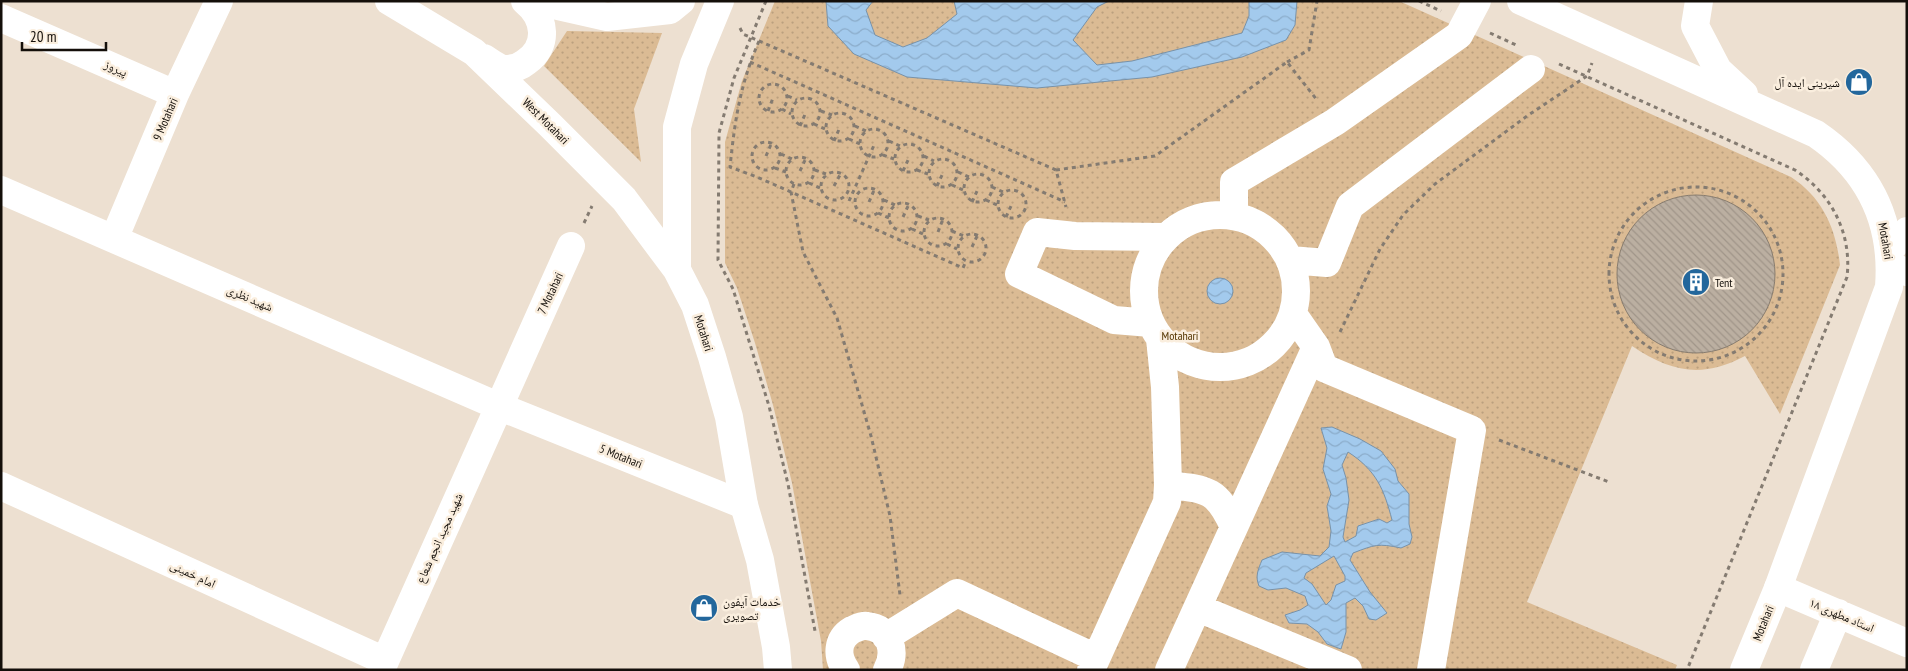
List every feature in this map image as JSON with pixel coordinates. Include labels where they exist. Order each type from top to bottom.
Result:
[{"type":"main road","name":"9 Motahari","points":[[114,239],[175,94],[219,1]]},
{"type":"main road","name":"West Motahari","points":[[389,1],[474,52],[624,199],[677,270]]},
{"type":"main road","points":[[474,52],[503,69],[520,66],[534,57],[542,41],[542,24],[534,9],[525,1]]},
{"type":"main road","points":[[536,1],[607,17],[670,10],[681,1]]},
{"type":"main road","name":"Motahari","points":[[720,1],[694,64],[677,127],[677,270],[695,305],[729,417],[744,506],[760,560],[776,647],[778,670]]},
{"type":"main road","name":"Motahari","points":[[1522,1],[1816,134],[1832,145],[1852,164],[1868,186],[1898,255],[1889,287],[1778,588],[1744,670]]},
{"type":"main road","points":[[1699,1],[1695,26],[1718,70],[1760,109]]},
{"type":"main road","points":[[1234,216],[1234,182],[1335,122],[1459,35],[1471,12]]},
{"type":"main road","name":"پیروز","points":[[1,18],[175,94]]},
{"type":"main road","points":[[1290,260],[1327,264],[1350,206],[1542,65]]},
{"type":"main road","name":"شهید نظری","points":[[1,190],[498,406]]},
{"type":"main road","points":[[846,670],[841,664],[838,652],[842,639],[848,633],[866,626],[895,631],[956,593],[1094,664],[1167,502],[1165,387],[1155,331],[1145,306],[1144,287],[1147,269],[1154,252],[1180,226],[1197,218],[1215,215],[1234,216],[1251,222],[1267,231],[1280,244],[1290,260],[1295,278],[1296,296],[1293,314],[1286,331],[1260,357],[1243,365],[1225,368],[1207,367],[1189,361],[1173,352],[1155,331],[1114,320],[1019,274],[1037,232],[1074,236],[1166,238]]},
{"type":"main road","name":"7 Motahari","points":[[498,406],[571,246]]},
{"type":"main road","points":[[1293,314],[1320,358],[1472,430],[1431,670]]},
{"type":"main road","points":[[1169,670],[1234,526],[1320,358]]},
{"type":"main road","name":"5 Motahari","points":[[498,406],[744,506]]},
{"type":"main road","name":"شهید مجید انجم شعاع","points":[[383,665],[498,406]]},
{"type":"main road","points":[[1168,485],[1211,492],[1225,508],[1234,526]]},
{"type":"main road","name":"امام خمینی","points":[[1,486],[383,665]]},
{"type":"main road","name":"استاد مطهری ۱۸","points":[[1778,588],[1907,643]]},
{"type":"main road","points":[[1198,608],[1348,670]]},
{"type":"main road","points":[[1814,670],[1838,613]]},
{"type":"main road","points":[[887,670],[893,656],[895,631]]},
{"type":"path","points":[[766,1],[734,78],[719,133],[718,260],[733,289],[769,406],[788,484],[816,633]]},
{"type":"path","points":[[738,26],[743,34],[1056,170],[1155,156],[1287,62],[1309,50],[1317,1]]},
{"type":"path","points":[[1419,1],[1471,12],[1518,45]]},
{"type":"path","points":[[1320,358],[1349,311],[1380,249],[1403,215],[1435,184],[1527,116],[1587,76],[1603,38]]},
{"type":"path","points":[[759,41],[750,62],[736,114],[730,167],[757,177],[963,268],[966,261]]},
{"type":"path","points":[[750,62],[1065,202]]},
{"type":"path","points":[[1287,62],[1335,122]]},
{"type":"path","points":[[1542,65],[1587,76],[1795,170],[1821,191],[1841,226],[1847,245],[1847,278],[1687,670]]},
{"type":"path","points":[[779,84],[782,77]]},
{"type":"path","points":[[772,83],[779,84],[785,89],[788,96],[787,103],[782,110],[775,112],[768,111],[762,106],[759,99],[760,92],[764,86],[772,83]]},
{"type":"path","points":[[812,99],[815,91]]},
{"type":"path","points":[[788,96],[797,100]]},
{"type":"path","points":[[782,110],[791,114],[800,126],[814,124],[819,118],[820,111],[818,103],[804,97],[797,100],[791,114]]},
{"type":"path","points":[[768,111],[773,98]]},
{"type":"path","points":[[846,114],[850,106]]},
{"type":"path","points":[[820,111],[832,115]]},
{"type":"path","points":[[800,126],[806,112]]},
{"type":"path","points":[[846,114],[852,119],[853,133],[849,139],[842,142],[834,141],[828,136],[825,129],[827,121],[832,115],[846,114]]},
{"type":"path","points":[[880,129],[884,122]]},
{"type":"path","points":[[814,124],[825,129]]},
{"type":"path","points":[[854,126],[866,131]]},
{"type":"path","points":[[834,141],[840,127]]},
{"type":"path","points":[[873,128],[880,129],[886,134],[889,141],[888,149],[883,155],[869,156],[863,151],[860,144],[861,136],[873,128]]},
{"type":"path","points":[[915,144],[918,137]]},
{"type":"path","points":[[849,139],[860,144]]},
{"type":"path","points":[[775,168],[781,154],[778,147],[772,142],[764,141],[757,144],[753,150],[754,164],[760,169],[775,168],[786,172]]},
{"type":"path","points":[[889,141],[900,146]]},
{"type":"path","points":[[766,156],[772,142]]},
{"type":"path","points":[[849,201],[875,143]]},
{"type":"path","points":[[924,156],[922,164],[917,170],[910,172],[903,171],[897,166],[894,159],[900,146],[907,143],[915,144],[924,156],[934,161],[949,160],[955,165],[958,172],[957,179],[952,185],[945,188],[937,186],[932,182],[929,174],[930,167],[934,161]]},
{"type":"path","points":[[949,160],[952,152]]},
{"type":"path","points":[[781,154],[792,159]]},
{"type":"path","points":[[883,155],[894,159]]},
{"type":"path","points":[[800,171],[806,158]]},
{"type":"path","points":[[806,158],[812,163],[815,170],[814,177],[809,183],[802,186],[794,184],[788,180],[787,165],[792,159],[806,158]]},
{"type":"path","points":[[903,171],[909,158]]},
{"type":"path","points":[[983,175],[987,168]]},
{"type":"path","points":[[757,177],[760,169]]},
{"type":"path","points":[[815,170],[826,174]]},
{"type":"path","points":[[917,170],[929,174]]},
{"type":"path","points":[[1056,170],[1074,236]]},
{"type":"path","points":[[958,172],[969,176],[983,175],[989,180],[992,187],[991,194],[986,200],[979,203],[972,202],[966,197],[963,190],[964,183],[969,176]]},
{"type":"path","points":[[834,186],[840,173]]},
{"type":"path","points":[[840,173],[847,178],[848,192],[843,198],[836,201],[829,200],[823,195],[820,188],[821,180],[826,174],[840,173]]},
{"type":"path","points":[[937,186],[943,173]]},
{"type":"path","points":[[571,246],[606,182]]},
{"type":"path","points":[[809,183],[820,188]]},
{"type":"path","points":[[1018,190],[1021,183]]},
{"type":"path","points":[[794,184],[791,192],[803,252],[837,318],[872,436],[890,516],[895,631]]},
{"type":"path","points":[[849,185],[860,190]]},
{"type":"path","points":[[952,185],[963,190]]},
{"type":"path","points":[[867,187],[875,188],[881,193],[884,200],[882,208],[878,213],[871,216],[863,215],[857,210],[854,203],[856,196],[860,190],[867,187]]},
{"type":"path","points":[[992,187],[1003,192]]},
{"type":"path","points":[[1695,187],[1712,188],[1729,193],[1757,212],[1776,240],[1783,274],[1776,308],[1769,323],[1758,336],[1730,355],[1696,362],[1662,355],[1634,336],[1623,323],[1615,308],[1608,274],[1609,257],[1614,240],[1634,212],[1647,201],[1662,193],[1678,188],[1695,187]]},
{"type":"path","points":[[869,202],[875,188]]},
{"type":"path","points":[[972,202],[978,189]]},
{"type":"path","points":[[1010,189],[1018,190],[1024,195],[1026,202],[1025,210],[1021,216],[1014,218],[1006,217],[1000,212],[997,205],[998,198],[1003,192],[1010,189]]},
{"type":"path","points":[[843,198],[854,203]]},
{"type":"path","points":[[825,207],[829,200]]},
{"type":"path","points":[[884,200],[894,205],[909,204],[915,208],[918,215],[917,223],[912,229],[905,232],[897,230],[892,226],[889,218],[890,211],[894,205]]},
{"type":"path","points":[[986,200],[997,205]]},
{"type":"path","points":[[903,217],[909,204]]},
{"type":"path","points":[[1006,217],[1012,204]]},
{"type":"path","points":[[878,213],[889,218]]},
{"type":"path","points":[[860,223],[863,215]]},
{"type":"path","points":[[918,215],[929,220]]},
{"type":"path","points":[[936,218],[944,219],[950,224],[951,238],[946,244],[939,247],[932,246],[926,241],[923,234],[924,226],[929,220],[936,218]]},
{"type":"path","points":[[938,232],[944,219]]},
{"type":"path","points":[[912,229],[923,234]]},
{"type":"path","points":[[894,238],[897,230]]},
{"type":"path","points":[[952,231],[964,236]]},
{"type":"path","points":[[970,233],[978,234],[984,239],[986,246],[985,254],[981,259],[974,262],[966,261],[960,256],[957,249],[958,242],[970,233]]},
{"type":"path","points":[[972,248],[978,234]]},
{"type":"path","points":[[946,244],[957,249]]},
{"type":"path","points":[[928,253],[932,246]]},
{"type":"path","points":[[1472,430],[1609,482]]},
{"type":"green space","name":"Motahari","points":[[775,1],[1399,1],[1791,177],[1802,185],[1820,205],[1826,215],[1835,239],[1840,265],[1780,414],[1745,356],[1715,368],[1687,369],[1660,362],[1632,346],[1527,602],[1677,665],[1675,670],[823,670],[821,641],[792,483],[773,405],[755,343],[737,288],[725,263],[725,142],[742,81]]},
{"type":"green space","points":[[567,31],[662,33],[634,109],[641,162],[544,66]]},
{"type":"water","points":[[826,1],[873,1],[866,10],[875,35],[903,47],[927,38],[957,14],[954,1],[1109,1],[1097,7],[1073,40],[1097,65],[1132,61],[1242,33],[1249,16],[1249,1],[1297,1],[1295,25],[1286,40],[1242,57],[1152,77],[1037,88],[907,77],[854,54],[828,26]]},
{"type":"water","points":[[1220,278],[1229,282],[1233,291],[1229,300],[1220,304],[1211,300],[1207,291],[1211,282]]},
{"type":"water","points":[[1332,427],[1360,439],[1381,451],[1395,469],[1398,481],[1409,494],[1409,524],[1412,537],[1410,544],[1401,548],[1381,545],[1371,547],[1353,553],[1350,560],[1370,592],[1387,613],[1376,620],[1369,619],[1363,606],[1355,598],[1346,603],[1346,632],[1341,649],[1327,644],[1318,632],[1307,624],[1289,623],[1285,615],[1308,605],[1305,596],[1286,588],[1268,590],[1259,586],[1257,579],[1262,560],[1282,552],[1320,556],[1329,547],[1331,531],[1327,506],[1331,494],[1323,469],[1327,448],[1321,428]],"holes":[[[1348,452],[1366,466],[1378,481],[1392,520],[1387,523],[1379,519],[1358,526],[1356,536],[1345,542],[1343,537],[1349,500],[1342,465]],[[1334,556],[1345,576],[1345,581],[1336,585],[1331,600],[1326,605],[1312,584],[1304,578],[1306,573]]]},
{"type":"building","name":"Tent","points":[[1696,195],[1726,201],[1740,208],[1752,218],[1762,230],[1769,244],[1775,274],[1769,304],[1762,318],[1752,330],[1740,340],[1726,347],[1696,353],[1666,347],[1652,340],[1640,330],[1630,318],[1623,304],[1617,274],[1623,244],[1630,230],[1640,218],[1652,208],[1666,201]]},
{"type":"place","name":"شیرینی ایده آل","points":[[1859,82]]},
{"type":"place","name":"Tent","points":[[1696,282]]},
{"type":"place","name":"خدمات آیفون تصویری","points":[[704,608]]}]
